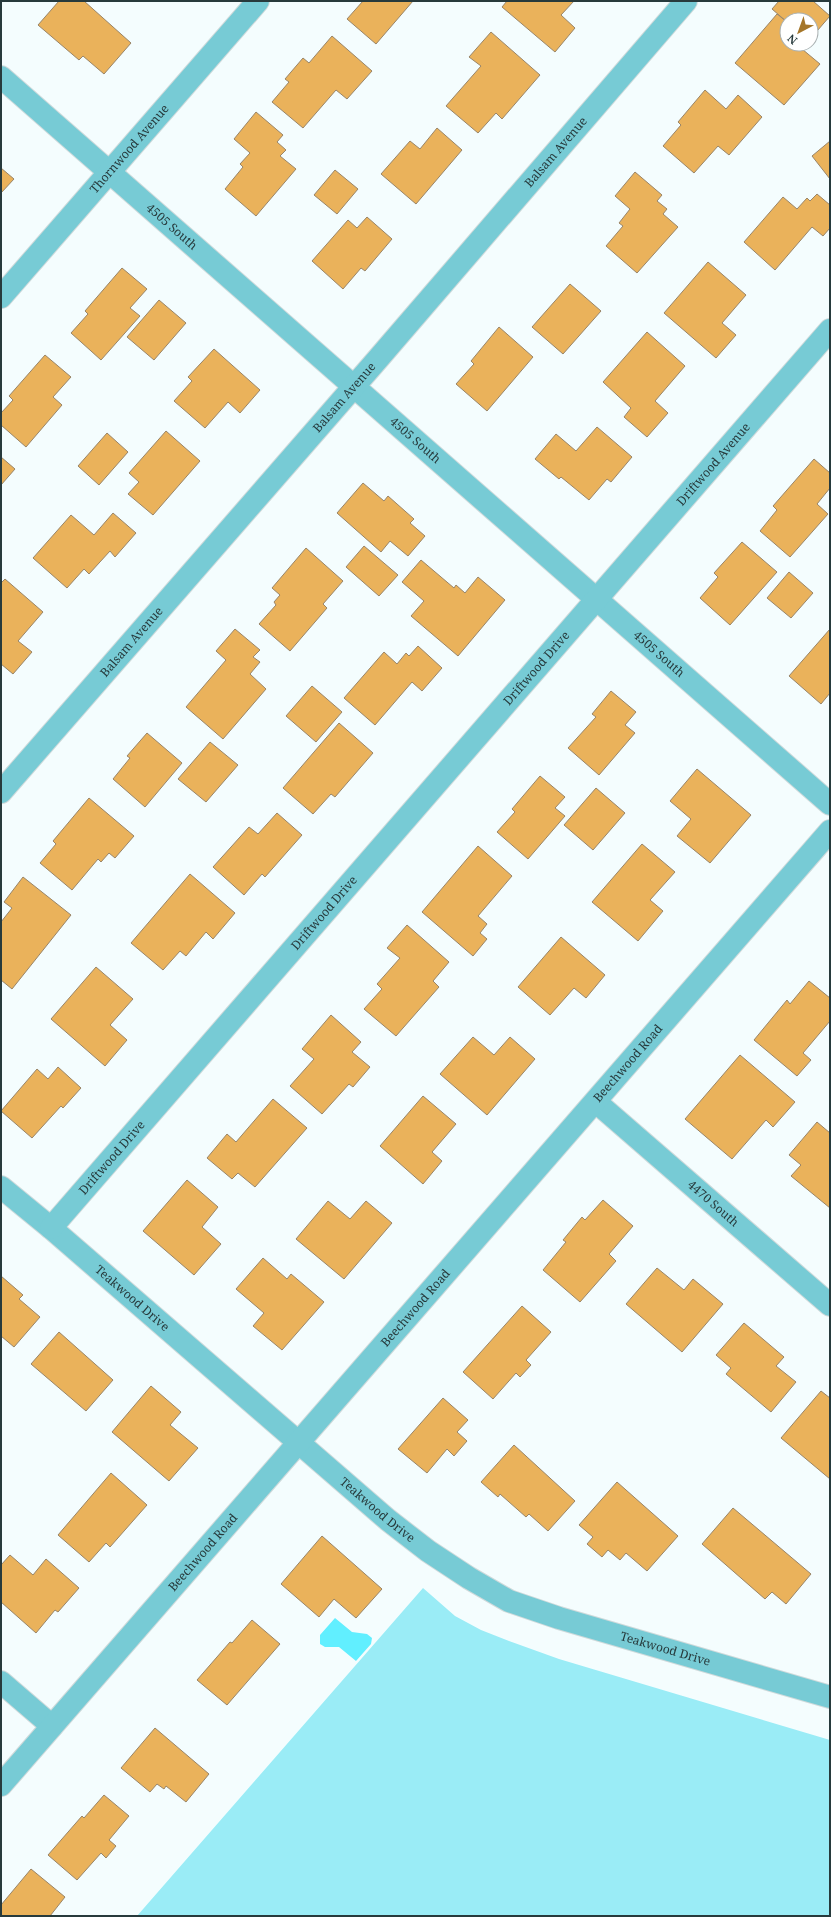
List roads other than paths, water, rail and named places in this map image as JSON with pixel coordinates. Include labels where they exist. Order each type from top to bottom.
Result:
[{"type":"street","name":"Thornwood Avenue","points":[[1,297],[258,1]]},
{"type":"street","name":"Balsam Avenue","points":[[1,792],[355,386],[686,1]]},
{"type":"street","name":"4505 South","points":[[1,77],[830,804]]},
{"type":"street","name":"Driftwood Avenue","points":[[598,599],[830,330]]},
{"type":"street","name":"Driftwood Drive","points":[[51,1228],[598,599]]},
{"type":"street","name":"Beechwood Road","points":[[1,1785],[830,831]]},
{"type":"street","name":"4470 South","points":[[596,1102],[830,1305]]},
{"type":"street","name":"Teakwood Drive","points":[[1,1187],[51,1228],[388,1520],[428,1551],[469,1578],[509,1601],[566,1620],[830,1697]]},
{"type":"street","points":[[1,1682],[52,1726]]}]
